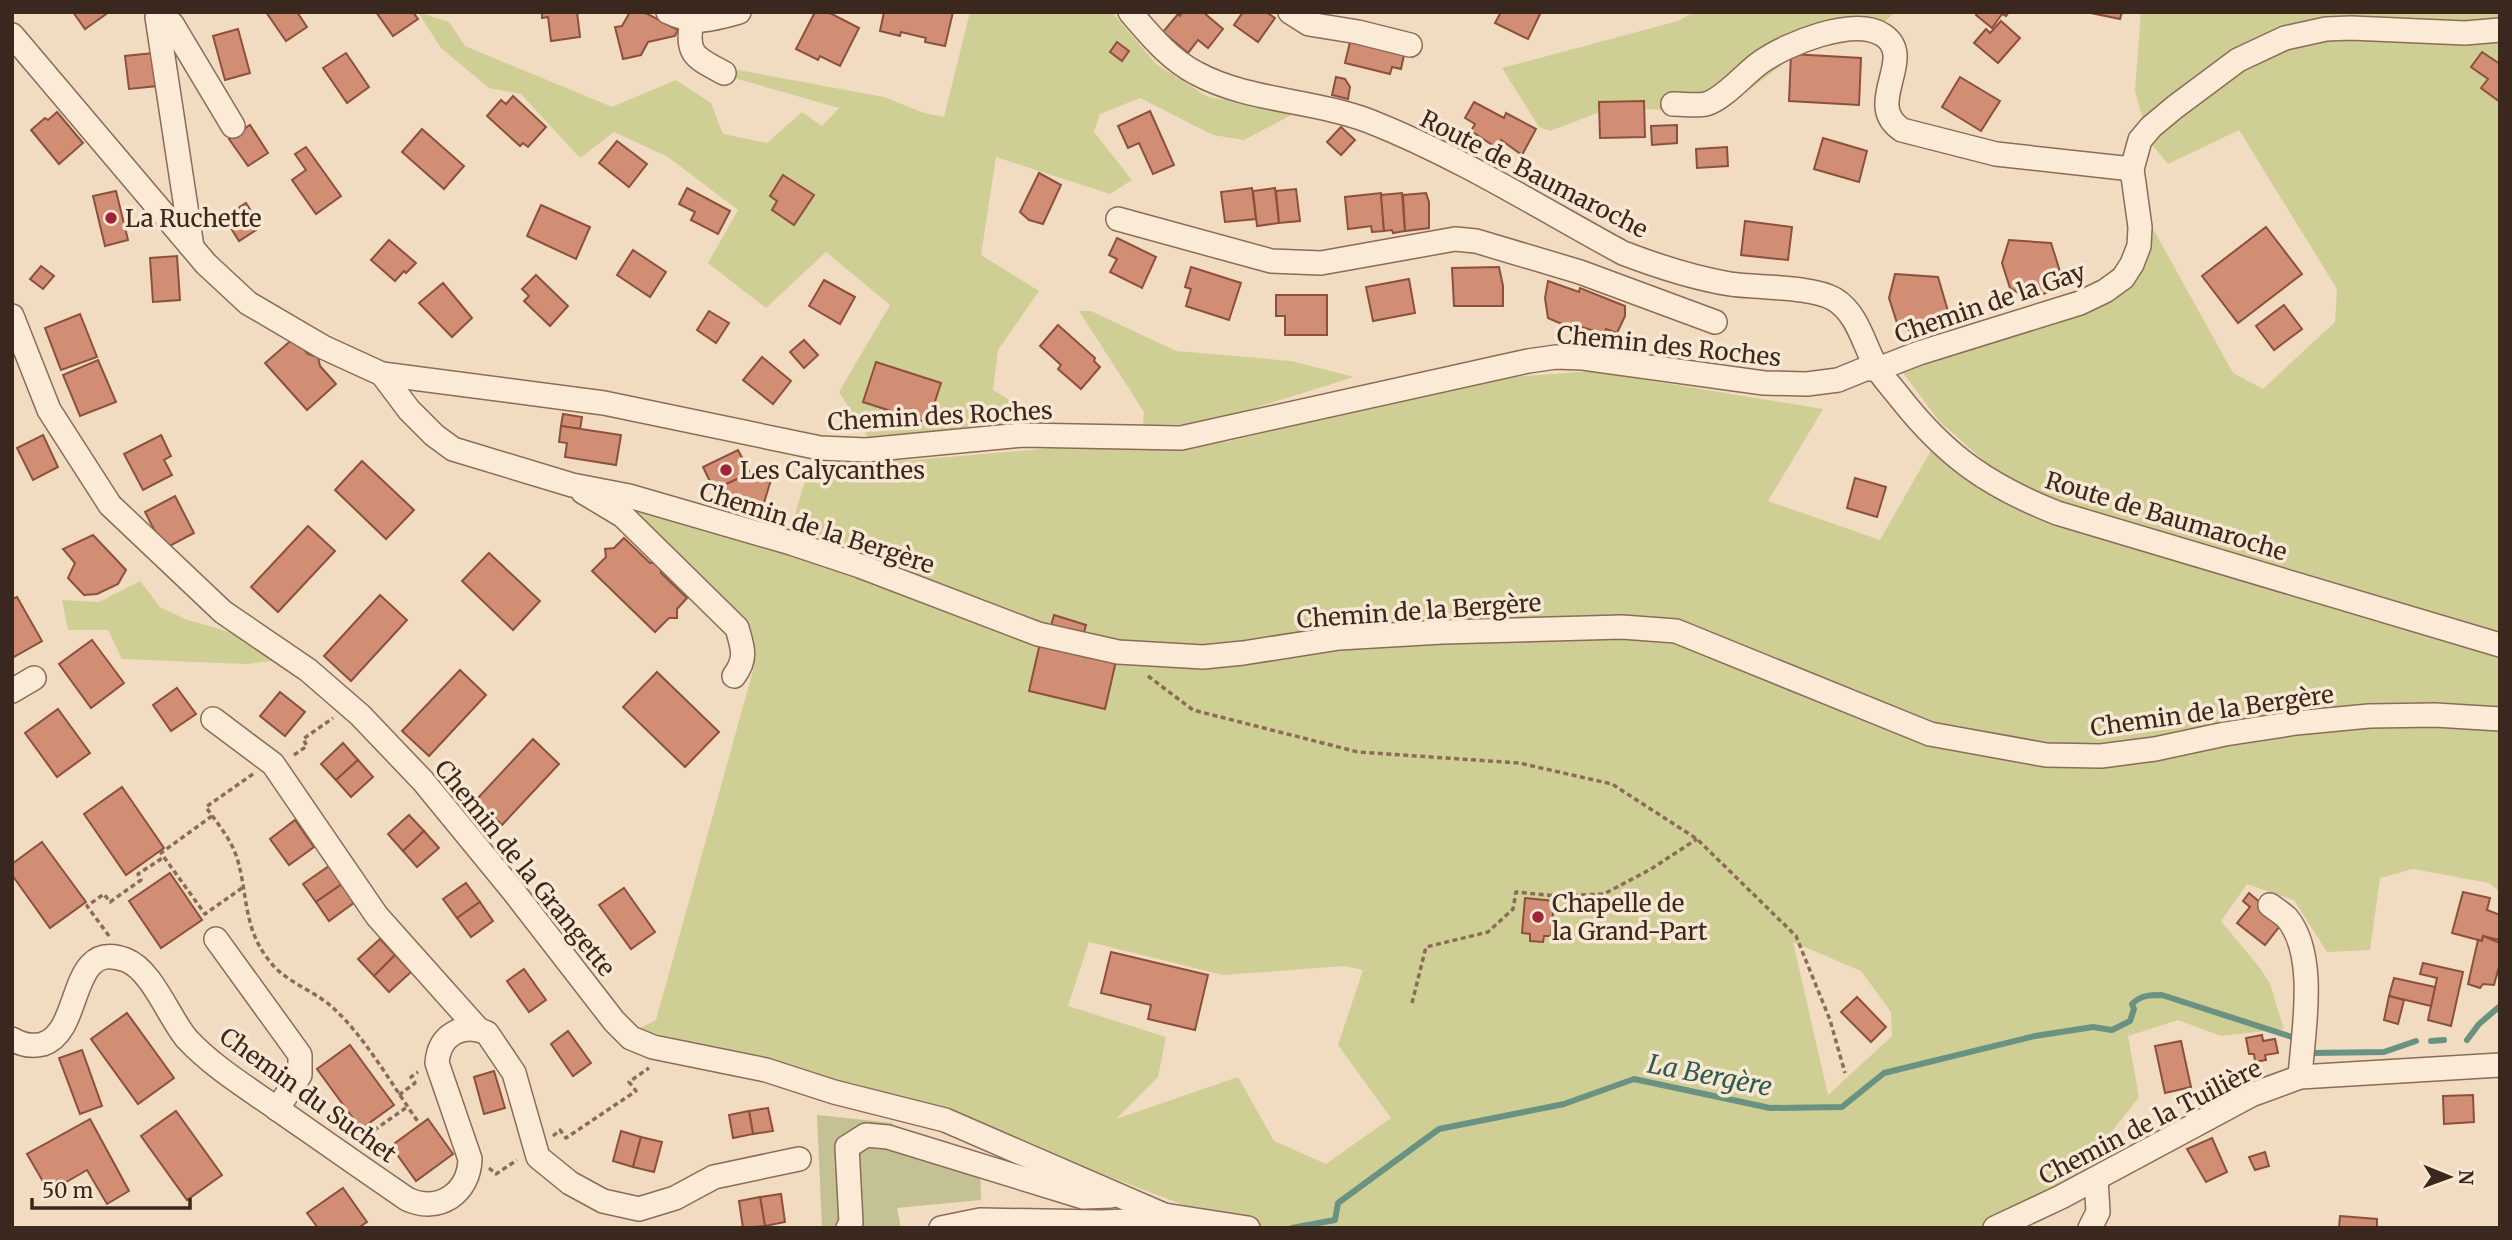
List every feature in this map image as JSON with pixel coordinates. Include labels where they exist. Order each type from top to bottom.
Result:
[{"type":"street","points":[[668,12],[686,21],[711,19],[739,12]]},
{"type":"street","name":"Route de Baumaroche","points":[[1130,12],[1163,49],[1197,74],[1235,88],[1367,120],[1452,159],[1623,254],[1729,284],[1821,293],[1836,300],[1856,322],[1878,369],[1941,444],[1973,472],[2025,500],[2057,513],[2500,645]]},
{"type":"street","points":[[1290,12],[1309,24],[1358,32],[1410,45]]},
{"type":"street","points":[[192,247],[155,14],[163,16],[172,24],[233,126]]},
{"type":"street","points":[[692,21],[688,41],[694,53],[724,73]]},
{"type":"street","points":[[1674,104],[1705,104],[1717,98],[1763,61],[1813,37],[1857,29],[1876,31],[1894,46],[1896,54],[1887,106],[1894,125],[1902,130],[1996,154],[2132,169]]},
{"type":"street","name":"Chemin de la Gay","points":[[1878,369],[1919,353],[2080,303],[2105,291],[2123,278],[2139,246],[2140,227],[2132,169],[2140,141],[2151,127],[2238,60],[2285,38],[2326,29],[2465,33],[2500,30]]},
{"type":"street","name":"Chemin des Roches","points":[[12,35],[192,247],[248,303],[323,346],[382,374],[604,402],[820,448],[866,450],[1022,435],[1181,438],[1556,357],[1583,358],[1790,384],[1838,380],[1865,369],[1878,369]]},
{"type":"street","points":[[1118,219],[1271,261],[1321,263],[1455,239],[1476,241],[1580,272],[1715,322]]},
{"type":"street","name":"Chemin de la Grangette","points":[[12,316],[49,410],[110,505],[223,612],[308,670],[360,715],[423,781],[614,1021],[631,1038],[653,1047],[766,1070],[834,1092],[944,1121],[1164,1215]]},
{"type":"street","name":"Chemin de la Bergère","points":[[382,374],[409,410],[434,435],[453,449],[572,485],[629,496],[765,535],[860,566],[1038,634],[1118,652],[1203,657],[1339,638],[1506,629],[1622,627],[1676,631],[1930,734],[2046,755],[2101,756],[2155,749],[2296,723],[2369,716],[2435,715],[2500,719]]},
{"type":"street","points":[[572,485],[623,516],[737,628],[742,645],[742,664],[734,676]]},
{"type":"street","points":[[12,691],[34,678]]},
{"type":"street","points":[[214,719],[273,764],[377,916],[478,1029],[487,1033],[514,1073],[538,1157],[569,1183],[603,1201],[639,1209],[674,1198],[714,1177],[799,1159]]},
{"type":"street","points":[[2270,905],[2287,918],[2304,951],[2306,975],[2300,1077]]},
{"type":"street","points":[[216,939],[300,1055],[300,1075],[277,1109]]},
{"type":"street","name":"Chemin du Suchet","points":[[12,1039],[34,1045],[52,1040],[68,1020],[80,979],[85,971],[100,960],[125,960],[140,969],[187,1039],[226,1073],[407,1199],[425,1205],[444,1201],[461,1189],[466,1180],[470,1159],[439,1071],[438,1054],[440,1046],[451,1034],[469,1028],[478,1029]]},
{"type":"street","name":"Chemin de la Tuilière","points":[[1995,1228],[2096,1179],[2251,1095],[2300,1077],[2500,1065]]},
{"type":"street","points":[[848,1228],[851,1223],[847,1147],[866,1135],[888,1137],[1083,1196],[1122,1196]]},
{"type":"street","points":[[2090,1228],[2098,1212],[2096,1179]]},
{"type":"street","points":[[941,1228],[980,1220],[1101,1222],[1164,1215],[1248,1228]]},
{"type":"path","points":[[1118,652],[1193,710],[1358,752],[1520,763],[1612,784],[1697,839],[1796,936],[1830,1020],[1845,1073]]},
{"type":"path","points":[[206,807],[236,855],[248,920],[257,943],[268,960],[285,977],[331,1006],[353,1031],[419,1123]]},
{"type":"path","points":[[212,816],[161,853],[205,914],[242,888]]},
{"type":"path","points":[[1412,1003],[1426,947],[1488,932],[1513,909],[1516,892],[1557,896],[1604,894],[1651,869],[1697,839]]},
{"type":"path","points":[[110,937],[87,906],[104,894],[110,902],[141,880],[138,874],[164,856]]},
{"type":"path","points":[[535,1148],[560,1130],[566,1138],[636,1091],[629,1082],[674,1051]]},
{"type":"path","points":[[351,1146],[407,1107]]},
{"type":"shaded area","points":[[418,12],[449,22],[465,46],[612,107],[676,80],[711,103],[723,134],[767,143],[802,112],[822,126],[839,108],[734,78],[738,70],[884,97],[924,113],[944,117],[970,12],[1112,12],[1156,64],[1208,97],[1295,113],[1244,140],[1213,135],[1140,98],[1100,114],[1094,132],[1132,180],[1110,194],[996,157],[981,255],[1039,291],[998,350],[993,390],[1045,421],[870,441],[839,392],[890,305],[826,252],[766,308],[708,263],[738,210],[668,157],[614,132],[580,158],[521,94],[489,88],[441,48]]},
{"type":"shaded area","points":[[1694,12],[1895,12],[1875,31],[1822,35],[1715,115],[1616,106],[1550,131],[1539,127],[1502,68],[1678,21]]},
{"type":"shaded area","points":[[2141,12],[2500,12],[2500,892],[2489,883],[2413,869],[2380,878],[2370,950],[2327,952],[2294,900],[2247,884],[2221,921],[2270,984],[2284,1029],[2221,1036],[2178,1020],[2128,1036],[2139,1097],[2087,1163],[2088,1170],[1977,1228],[1259,1228],[1194,1209],[950,1116],[638,1029],[656,1020],[754,667],[749,623],[635,511],[632,494],[789,534],[810,464],[913,460],[1078,446],[1227,442],[1395,400],[1501,378],[1592,371],[1823,409],[1768,501],[1880,540],[1933,447],[1991,467],[1939,421],[1889,354],[2098,283],[2128,254],[2141,207],[2233,373],[2263,389],[2335,322],[2337,289],[2239,130],[2168,164],[2149,141],[2135,91]],"holes":[[[1089,942],[1223,975],[1345,966],[1363,970],[1338,1045],[1391,1118],[1326,1164],[1274,1141],[1238,1077],[1116,1119],[1158,1077],[1166,1037],[1068,1006]],[[1793,942],[1861,971],[1891,1012],[1892,1036],[1828,1095]]]},
{"type":"shaded area","points":[[1079,311],[1091,311],[1176,351],[1291,361],[1354,377],[1203,424],[1143,425],[1144,412]]},
{"type":"shaded area","points":[[140,581],[160,607],[185,619],[229,632],[279,660],[246,664],[122,659],[108,630],[68,630],[62,600],[99,602]]},
{"type":"shaded area","points":[[817,1115],[893,1123],[892,1129],[980,1157],[981,1200],[897,1208],[901,1228],[822,1228]]},
{"type":"building","points":[[73,12],[109,12],[85,29]]},
{"type":"building","points":[[266,12],[297,12],[307,27],[286,41]]},
{"type":"building","points":[[376,12],[413,12],[418,19],[393,36]]},
{"type":"building","points":[[542,12],[577,12],[580,37],[551,41],[548,17],[542,18]]},
{"type":"building","points":[[630,12],[644,12],[678,30],[675,36],[648,42],[641,55],[623,59],[615,27],[622,26]]},
{"type":"building","points":[[815,12],[828,12],[859,28],[840,66],[820,56],[818,60],[796,49]]},
{"type":"building","points":[[884,12],[953,12],[945,46],[925,42],[926,38],[901,32],[900,36],[880,31]]},
{"type":"building","points":[[1183,12],[1203,12],[1223,29],[1208,48],[1198,40],[1188,53],[1163,32],[1178,14],[1180,16]]},
{"type":"building","points":[[1243,12],[1266,12],[1275,18],[1258,42],[1234,25]]},
{"type":"building","points":[[1501,12],[1541,12],[1528,39],[1495,23]]},
{"type":"building","points":[[1978,12],[2009,12],[2006,16],[2002,14],[1992,28],[1976,15]]},
{"type":"building","points":[[2086,12],[2122,12],[2120,19]]},
{"type":"building","points":[[2001,21],[2020,38],[1998,63],[1974,43],[1986,29],[1990,33]]},
{"type":"building","points":[[238,29],[250,73],[225,80],[213,36]]},
{"type":"building","points":[[1351,38],[1405,50],[1401,69],[1392,67],[1390,74],[1345,63]]},
{"type":"building","points":[[1117,42],[1129,51],[1122,61],[1110,52]]},
{"type":"building","points":[[2482,52],[2500,64],[2500,102],[2481,88],[2488,79],[2471,67]]},
{"type":"building","points":[[153,53],[157,86],[129,89],[125,56]]},
{"type":"building","points":[[346,53],[369,87],[347,103],[323,68]]},
{"type":"building","points":[[1791,54],[1861,58],[1859,105],[1789,101]]},
{"type":"building","points":[[1336,77],[1345,79],[1350,87],[1348,99],[1332,95]]},
{"type":"building","points":[[1960,77],[2000,101],[1981,131],[1942,107]]},
{"type":"building","points":[[513,96],[546,127],[528,147],[523,143],[520,146],[487,116],[501,100],[506,104]]},
{"type":"building","points":[[1644,101],[1645,137],[1600,138],[1599,102]]},
{"type":"building","points":[[1474,102],[1504,118],[1506,113],[1536,129],[1522,155],[1501,140],[1497,148],[1471,131],[1475,124],[1465,118]]},
{"type":"building","points":[[1150,111],[1174,165],[1153,174],[1139,143],[1128,148],[1118,126]]},
{"type":"building","points":[[57,112],[83,143],[59,164],[31,130]]},
{"type":"building","points":[[250,125],[268,153],[248,166],[229,139]]},
{"type":"building","points":[[1677,125],[1677,143],[1652,145],[1651,126]]},
{"type":"building","points":[[1341,127],[1355,140],[1341,155],[1327,142]]},
{"type":"building","points":[[422,129],[464,166],[444,189],[402,152]]},
{"type":"building","points":[[1823,138],[1867,151],[1859,182],[1814,169]]},
{"type":"building","points":[[617,141],[647,164],[629,187],[599,163]]},
{"type":"building","points":[[306,147],[341,196],[316,214],[292,180],[306,170],[295,154]]},
{"type":"building","points":[[1727,147],[1728,166],[1697,168],[1696,149]]},
{"type":"building","points":[[1039,173],[1061,185],[1043,224],[1029,220],[1020,212]]},
{"type":"building","points":[[783,175],[814,195],[794,225],[772,210],[777,201],[770,196]]},
{"type":"building","points":[[687,188],[730,211],[718,234],[691,220],[695,212],[679,204]]},
{"type":"building","points":[[1252,188],[1256,219],[1225,222],[1221,192]]},
{"type":"building","points":[[1275,188],[1279,223],[1257,226],[1253,191]]},
{"type":"building","points":[[1296,189],[1300,221],[1279,223],[1276,191]]},
{"type":"building","name":"La Ruchette","points":[[116,191],[128,240],[105,246],[93,196]]},
{"type":"building","points":[[1381,193],[1384,231],[1372,232],[1371,226],[1348,229],[1345,197]]},
{"type":"building","points":[[1402,193],[1405,231],[1384,231],[1381,195]]},
{"type":"building","points":[[1426,193],[1429,202],[1429,228],[1405,231],[1403,195]]},
{"type":"building","points":[[246,203],[261,227],[239,241],[224,217]]},
{"type":"building","points":[[541,205],[590,227],[576,259],[527,236]]},
{"type":"building","points":[[1745,221],[1792,227],[1788,260],[1741,255]]},
{"type":"building","points":[[2266,227],[2302,274],[2238,323],[2202,276]]},
{"type":"building","points":[[1117,238],[1156,257],[1142,288],[1110,272],[1117,259],[1109,255]]},
{"type":"building","points":[[389,240],[416,263],[395,281],[371,260]]},
{"type":"building","points":[[2009,240],[2051,243],[2064,284],[2031,300],[2010,288],[2002,263]]},
{"type":"building","points":[[633,250],[666,272],[650,297],[617,275]]},
{"type":"building","points":[[177,256],[180,300],[153,302],[150,258]]},
{"type":"building","points":[[41,266],[54,276],[43,289],[30,279]]},
{"type":"building","points":[[1191,267],[1241,283],[1229,320],[1186,306],[1191,289],[1185,287]]},
{"type":"building","points":[[1499,267],[1503,306],[1454,306],[1452,268]]},
{"type":"building","points":[[1895,274],[1938,277],[1950,318],[1918,335],[1897,323],[1889,298]]},
{"type":"building","points":[[536,275],[568,306],[550,326],[524,301],[529,296],[522,289]]},
{"type":"building","points":[[1409,279],[1415,313],[1373,321],[1366,287]]},
{"type":"building","points":[[824,280],[855,297],[840,324],[809,306]]},
{"type":"building","points":[[1548,281],[1579,292],[1580,288],[1625,306],[1625,316],[1617,333],[1606,329],[1604,334],[1572,324],[1571,328],[1548,318],[1545,298]]},
{"type":"building","points":[[443,283],[472,318],[452,337],[419,303]]},
{"type":"building","points":[[1276,295],[1327,295],[1327,335],[1285,335],[1285,316],[1276,316]]},
{"type":"building","points":[[2284,305],[2302,329],[2274,350],[2256,326]]},
{"type":"building","points":[[709,311],[729,323],[716,343],[697,330]]},
{"type":"building","points":[[80,314],[97,357],[61,370],[45,328]]},
{"type":"building","points":[[1058,325],[1095,358],[1094,361],[1100,367],[1081,389],[1058,369],[1061,365],[1040,346]]},
{"type":"building","points":[[294,338],[308,354],[318,357],[320,366],[336,384],[307,410],[265,363]]},
{"type":"building","points":[[804,340],[818,355],[804,368],[790,352]]},
{"type":"building","points":[[762,357],[791,381],[773,404],[743,380]]},
{"type":"building","points":[[98,360],[116,402],[80,416],[63,375]]},
{"type":"building","points":[[876,362],[941,383],[928,423],[863,402]]},
{"type":"building","points":[[563,414],[582,417],[580,429],[561,426]]},
{"type":"building","points":[[561,426],[621,435],[616,465],[565,457],[567,443],[559,442]]},
{"type":"building","points":[[43,435],[58,467],[33,480],[17,448]]},
{"type":"building","points":[[161,435],[171,456],[164,460],[172,475],[143,490],[124,454]]},
{"type":"building","name":"Les Calycanthes","points":[[738,450],[750,473],[714,490],[703,467]]},
{"type":"building","points":[[362,461],[414,510],[386,539],[335,490]]},
{"type":"building","points":[[750,473],[771,480],[762,509],[726,496],[722,486]]},
{"type":"building","points":[[1855,478],[1886,487],[1877,517],[1847,508]]},
{"type":"building","points":[[175,496],[194,533],[164,549],[145,512]]},
{"type":"building","points":[[308,526],[335,551],[278,612],[251,587]]},
{"type":"building","points":[[93,535],[126,570],[118,584],[97,594],[84,595],[68,578],[75,563],[63,549]]},
{"type":"building","points":[[624,538],[650,563],[660,562],[661,573],[687,598],[677,609],[677,618],[669,618],[655,632],[592,571],[606,557],[605,549],[614,548]]},
{"type":"building","points":[[489,553],[540,601],[513,630],[462,581]]},
{"type":"building","points":[[380,595],[407,620],[351,681],[324,656]]},
{"type":"building","points":[[17,597],[42,641],[12,658],[12,599]]},
{"type":"building","points":[[1054,615],[1086,625],[1082,639],[1050,629]]},
{"type":"building","points":[[92,640],[124,683],[91,708],[59,664]]},
{"type":"building","points":[[1040,643],[1116,661],[1105,709],[1029,691]]},
{"type":"building","points":[[460,670],[486,695],[429,756],[402,731]]},
{"type":"building","points":[[657,672],[719,732],[685,767],[623,707]]},
{"type":"building","points":[[177,688],[196,714],[171,731],[153,705]]},
{"type":"building","points":[[280,692],[305,712],[285,736],[260,716]]},
{"type":"building","points":[[58,709],[90,753],[57,777],[25,733]]},
{"type":"building","points":[[533,739],[559,764],[502,825],[476,800]]},
{"type":"building","points":[[343,743],[358,760],[336,780],[321,764]]},
{"type":"building","points":[[358,760],[373,777],[351,797],[336,780]]},
{"type":"building","points":[[122,787],[164,848],[126,875],[84,814]]},
{"type":"building","points":[[409,815],[424,831],[403,851],[388,834]]},
{"type":"building","points":[[295,820],[314,847],[289,865],[270,839]]},
{"type":"building","points":[[424,831],[439,848],[417,867],[403,851]]},
{"type":"building","points":[[42,842],[86,902],[50,928],[12,875],[12,864]]},
{"type":"building","points":[[329,866],[342,884],[316,902],[303,884]]},
{"type":"building","points":[[170,873],[202,920],[161,948],[129,901]]},
{"type":"building","points":[[466,883],[480,902],[457,918],[443,899]]},
{"type":"building","points":[[342,884],[355,902],[329,921],[316,902]]},
{"type":"building","points":[[624,888],[655,932],[631,949],[599,905]]},
{"type":"building","points":[[2463,892],[2490,898],[2487,910],[2500,915],[2499,940],[2483,936],[2482,941],[2452,933]]},
{"type":"building","points":[[2249,893],[2283,922],[2265,945],[2237,923],[2250,907],[2243,901]]},
{"type":"building","name":"Chapelle de la Grand-Part","points":[[1525,898],[1554,901],[1551,936],[1544,936],[1543,942],[1530,941],[1530,934],[1522,933]]},
{"type":"building","points":[[480,902],[493,921],[471,937],[457,918]]},
{"type":"building","points":[[2483,936],[2500,943],[2500,963],[2494,985],[2483,984],[2480,988],[2468,984],[2478,940],[2482,941]]},
{"type":"building","points":[[380,939],[395,955],[374,976],[358,959]]},
{"type":"building","points":[[1111,952],[1208,975],[1195,1030],[1148,1019],[1151,1005],[1101,993]]},
{"type":"building","points":[[395,955],[411,972],[389,992],[374,976]]},
{"type":"building","points":[[2423,963],[2463,972],[2451,1026],[2428,1020],[2437,978],[2420,974]]},
{"type":"building","points":[[524,969],[546,1000],[529,1012],[507,981]]},
{"type":"building","points":[[2394,978],[2435,987],[2431,1006],[2389,996]]},
{"type":"building","points":[[2389,996],[2404,1000],[2398,1024],[2384,1020]]},
{"type":"building","points":[[1857,997],[1886,1027],[1871,1042],[1841,1012]]},
{"type":"building","points":[[127,1013],[174,1078],[138,1104],[91,1039]]},
{"type":"building","points":[[568,1031],[591,1063],[573,1076],[551,1044]]},
{"type":"building","points":[[2262,1035],[2263,1041],[2275,1039],[2278,1053],[2265,1055],[2266,1060],[2255,1062],[2254,1054],[2249,1054],[2246,1038]]},
{"type":"building","points":[[2181,1041],[2191,1087],[2165,1093],[2155,1046]]},
{"type":"building","points":[[350,1045],[394,1105],[361,1129],[317,1069]]},
{"type":"building","points":[[82,1050],[102,1106],[80,1114],[59,1058]]},
{"type":"building","points":[[494,1071],[505,1108],[484,1114],[474,1077]]},
{"type":"building","points":[[2473,1095],[2474,1122],[2444,1124],[2443,1096]]},
{"type":"building","points":[[768,1108],[773,1131],[753,1134],[749,1111]]},
{"type":"building","points":[[176,1111],[222,1175],[187,1200],[141,1136]]},
{"type":"building","points":[[749,1111],[753,1134],[733,1138],[729,1115]]},
{"type":"building","points":[[90,1119],[129,1191],[107,1204],[87,1170],[49,1192],[27,1154]]},
{"type":"building","points":[[428,1119],[453,1154],[416,1181],[391,1146]]},
{"type":"building","points":[[621,1131],[641,1137],[633,1167],[613,1161]]},
{"type":"building","points":[[641,1137],[662,1142],[654,1172],[633,1167]]},
{"type":"building","points":[[2212,1138],[2227,1172],[2206,1182],[2187,1149]]},
{"type":"building","points":[[2265,1152],[2269,1166],[2255,1170],[2249,1157]]},
{"type":"building","points":[[343,1188],[367,1222],[358,1228],[318,1228],[307,1213]]},
{"type":"building","points":[[781,1194],[785,1222],[765,1226],[760,1197]]},
{"type":"building","points":[[760,1197],[765,1226],[743,1228],[739,1201]]},
{"type":"building","points":[[2340,1216],[2377,1219],[2377,1228],[2339,1228]]},
{"type":"waterway","name":"La Bergère","points":[[1292,1228],[1335,1220],[1338,1203],[1439,1129],[1564,1104],[1634,1079],[1770,1108],[1842,1107],[1884,1073],[2035,1036],[2093,1027],[2112,1030],[2130,1021],[2134,1009],[2132,1004],[2135,1001],[2154,995],[2162,995],[2292,1037]]},
{"type":"waterway","name":"La Bergère","points":[[2467,1040],[2479,1024],[2500,1006]]},
{"type":"waterway","name":"La Bergère","points":[[2431,1041],[2444,1040]]},
{"type":"waterway","name":"La Bergère","points":[[2313,1053],[2384,1052],[2416,1041]]},
{"type":"place","name":"La Ruchette","points":[[111,218]]},
{"type":"place","name":"Les Calycanthes","points":[[726,470]]},
{"type":"place","name":"Chapelle de la Grand-Part","points":[[1538,917]]}]
